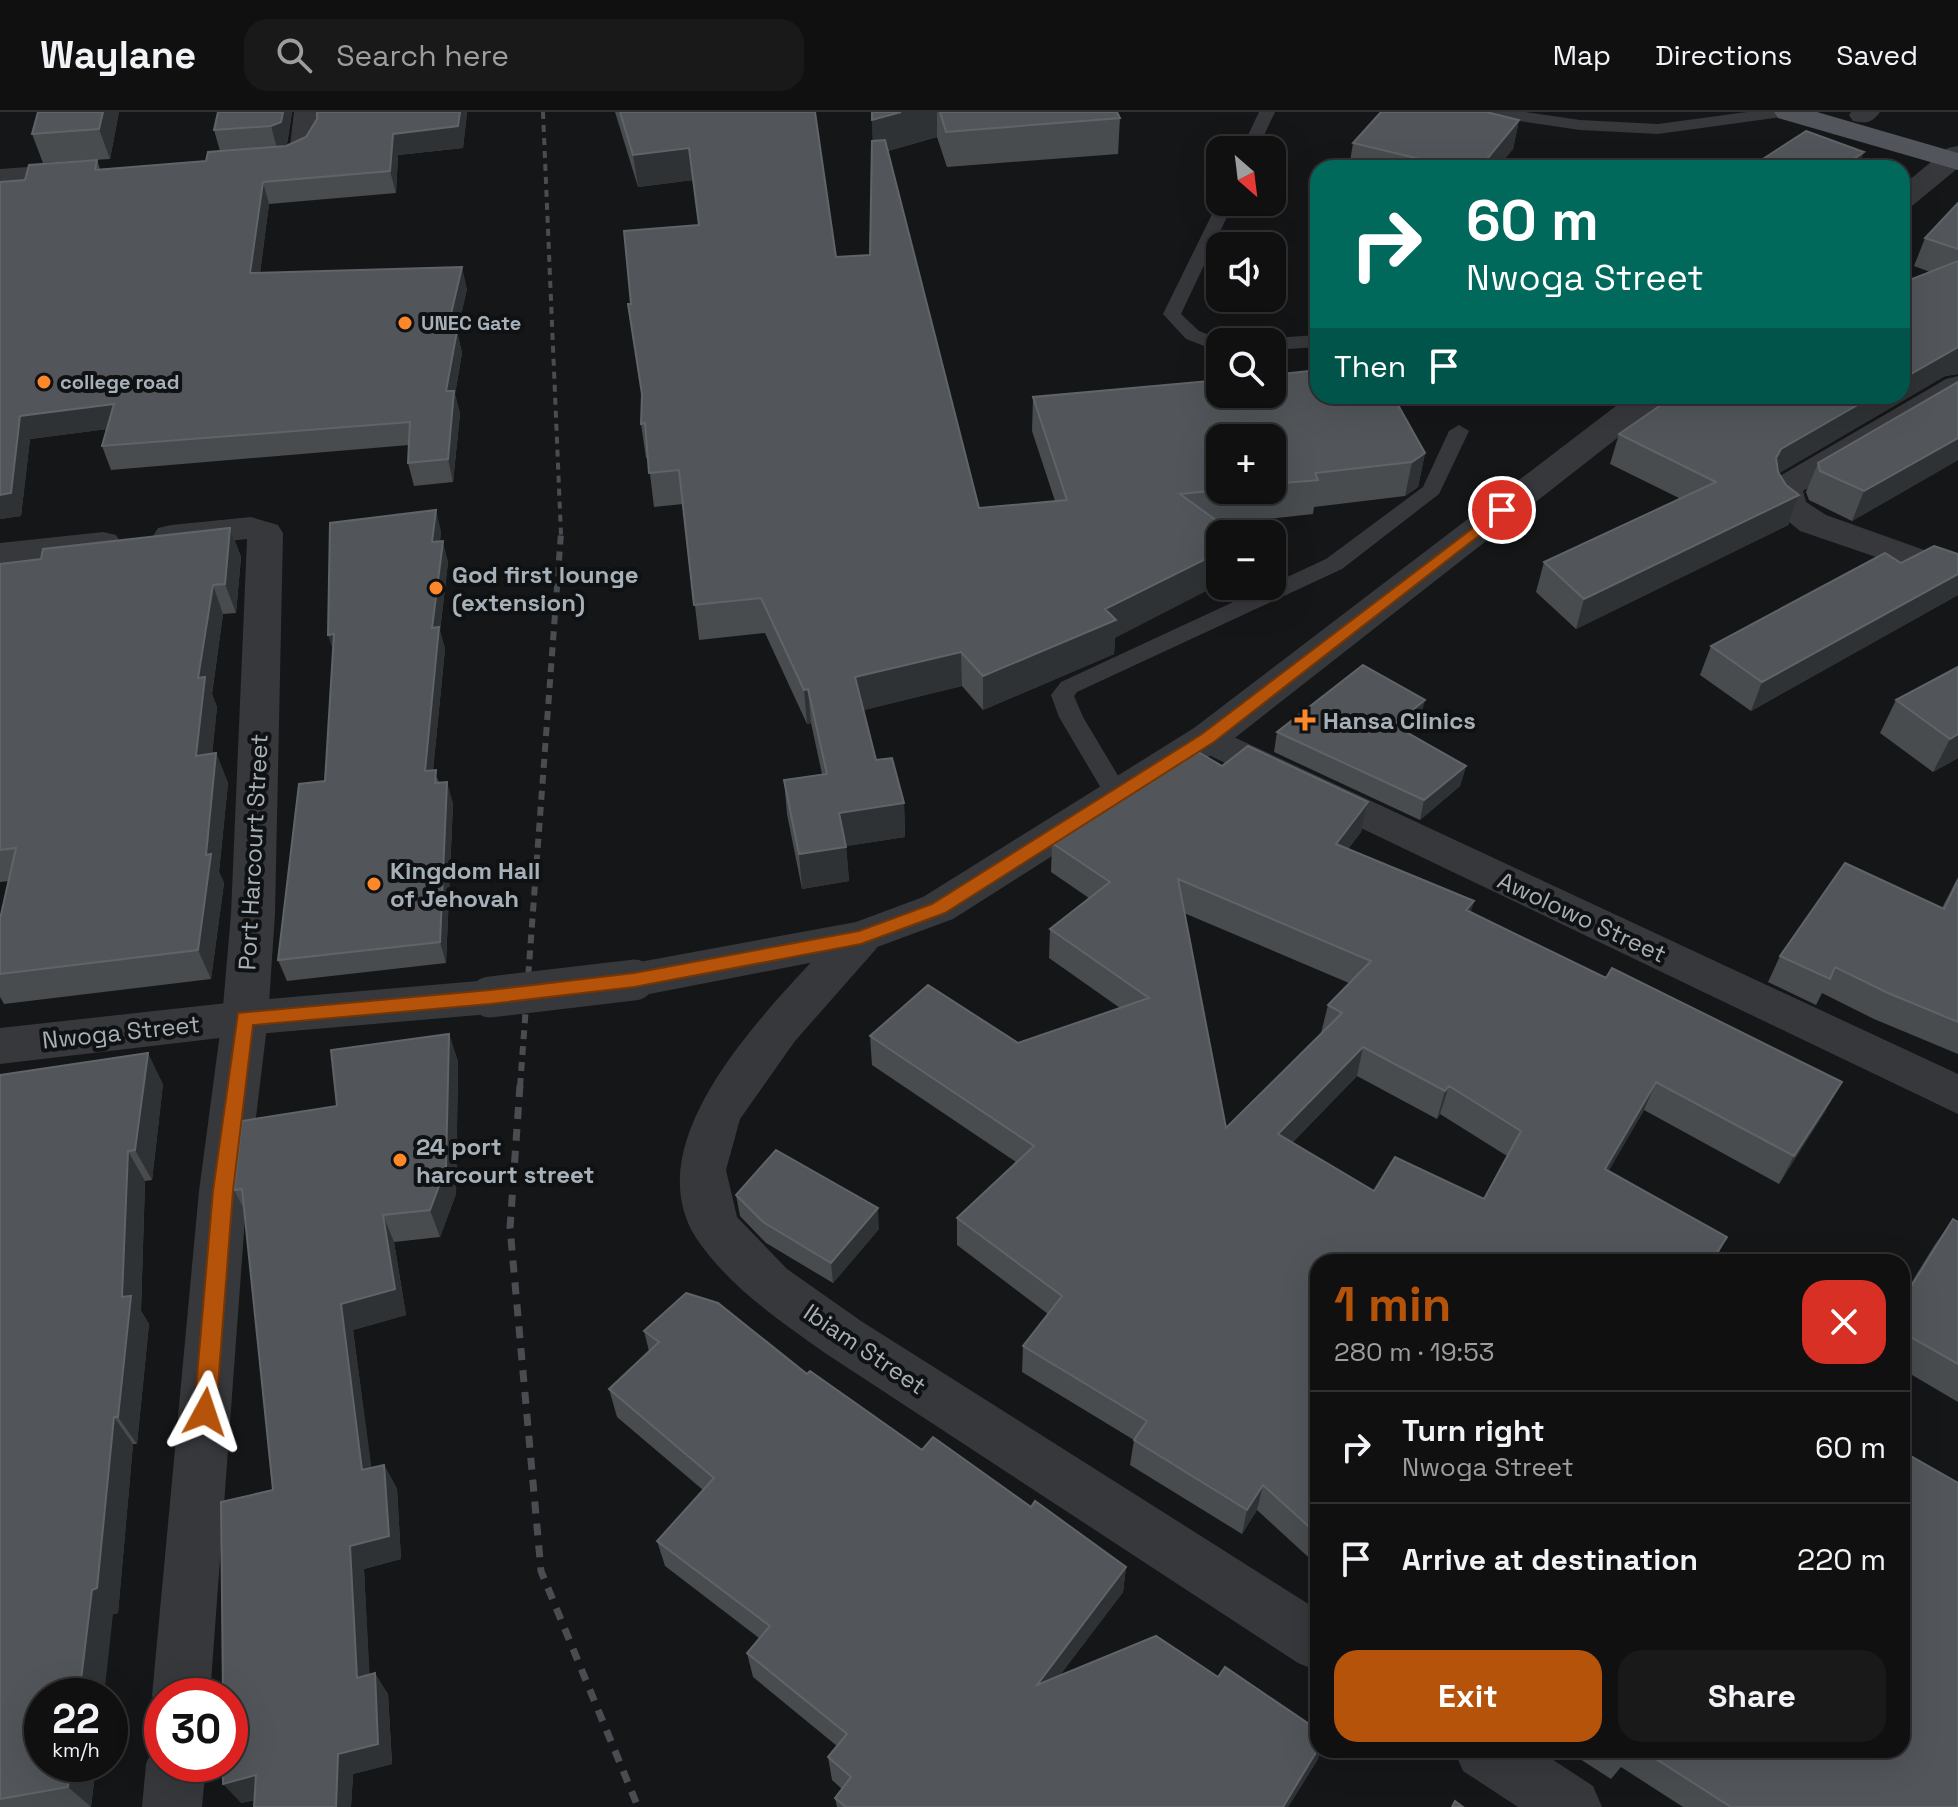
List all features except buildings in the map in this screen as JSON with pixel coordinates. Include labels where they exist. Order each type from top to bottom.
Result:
[{"type":"main road","points":[[1788,112],[1957,154]]},
{"type":"main road","points":[[1861,113],[1957,154]]},
{"type":"street","points":[[235,162],[282,159],[303,151],[308,112]]},
{"type":"street","points":[[1910,193],[1957,154]]},
{"type":"street","points":[[0,178],[110,170]]},
{"type":"street","points":[[1958,386],[1785,487],[1786,502],[1793,511],[1813,523],[1958,574]]},
{"type":"street","name":"Nwoga Street","points":[[0,1046],[245,1018],[490,997],[634,980],[861,937],[938,908],[1208,738],[1640,404]]},
{"type":"street","name":"Port Harcourt Street","points":[[0,554],[251,528],[265,533],[253,914],[245,1018],[223,1191],[182,1678]]},
{"type":"street","name":"Awolowo Street","points":[[1208,738],[1958,1095]]},
{"type":"street","name":"Ibiam Street","points":[[861,937],[779,1029],[718,1113],[702,1170],[707,1203],[717,1229],[769,1284],[843,1337],[1310,1638]]},
{"type":"street","points":[[1496,1758],[1572,1807]]},
{"type":"street","points":[[172,1807],[174,1782]]},
{"type":"lane","points":[[1256,136],[1267,112]]},
{"type":"lane","points":[[1493,112],[1580,125],[1658,129],[1782,112]]},
{"type":"lane","points":[[1206,343],[1183,328],[1172,314],[1218,216]]},
{"type":"lane","points":[[1286,343],[1310,342]]},
{"type":"lane","points":[[1117,794],[1071,717],[1062,695],[1069,687],[1334,564],[1432,490],[1459,431]]},
{"type":"railway","points":[[543,112],[561,534]]},
{"type":"railway","points":[[520,1087],[561,534]]},
{"type":"railway","points":[[520,1085],[510,1228],[541,1571],[638,1807]]},
{"type":"place","name":"UNEC Gate","points":[[405,323]]},
{"type":"place","name":"college road","points":[[44,382]]},
{"type":"place","name":"God first lounge (extension)","points":[[436,588]]},
{"type":"place","name":"Hansa Clinics","points":[[1305,720]]},
{"type":"place","name":"Kingdom Hall of Jehovah","points":[[374,884]]},
{"type":"place","name":"24 port harcourt street","points":[[400,1160]]},
{"type":"route","points":[[205,1412],[223,1191],[245,1018],[490,997],[634,980],[861,937],[938,908],[1208,738],[1502,510]]}]
